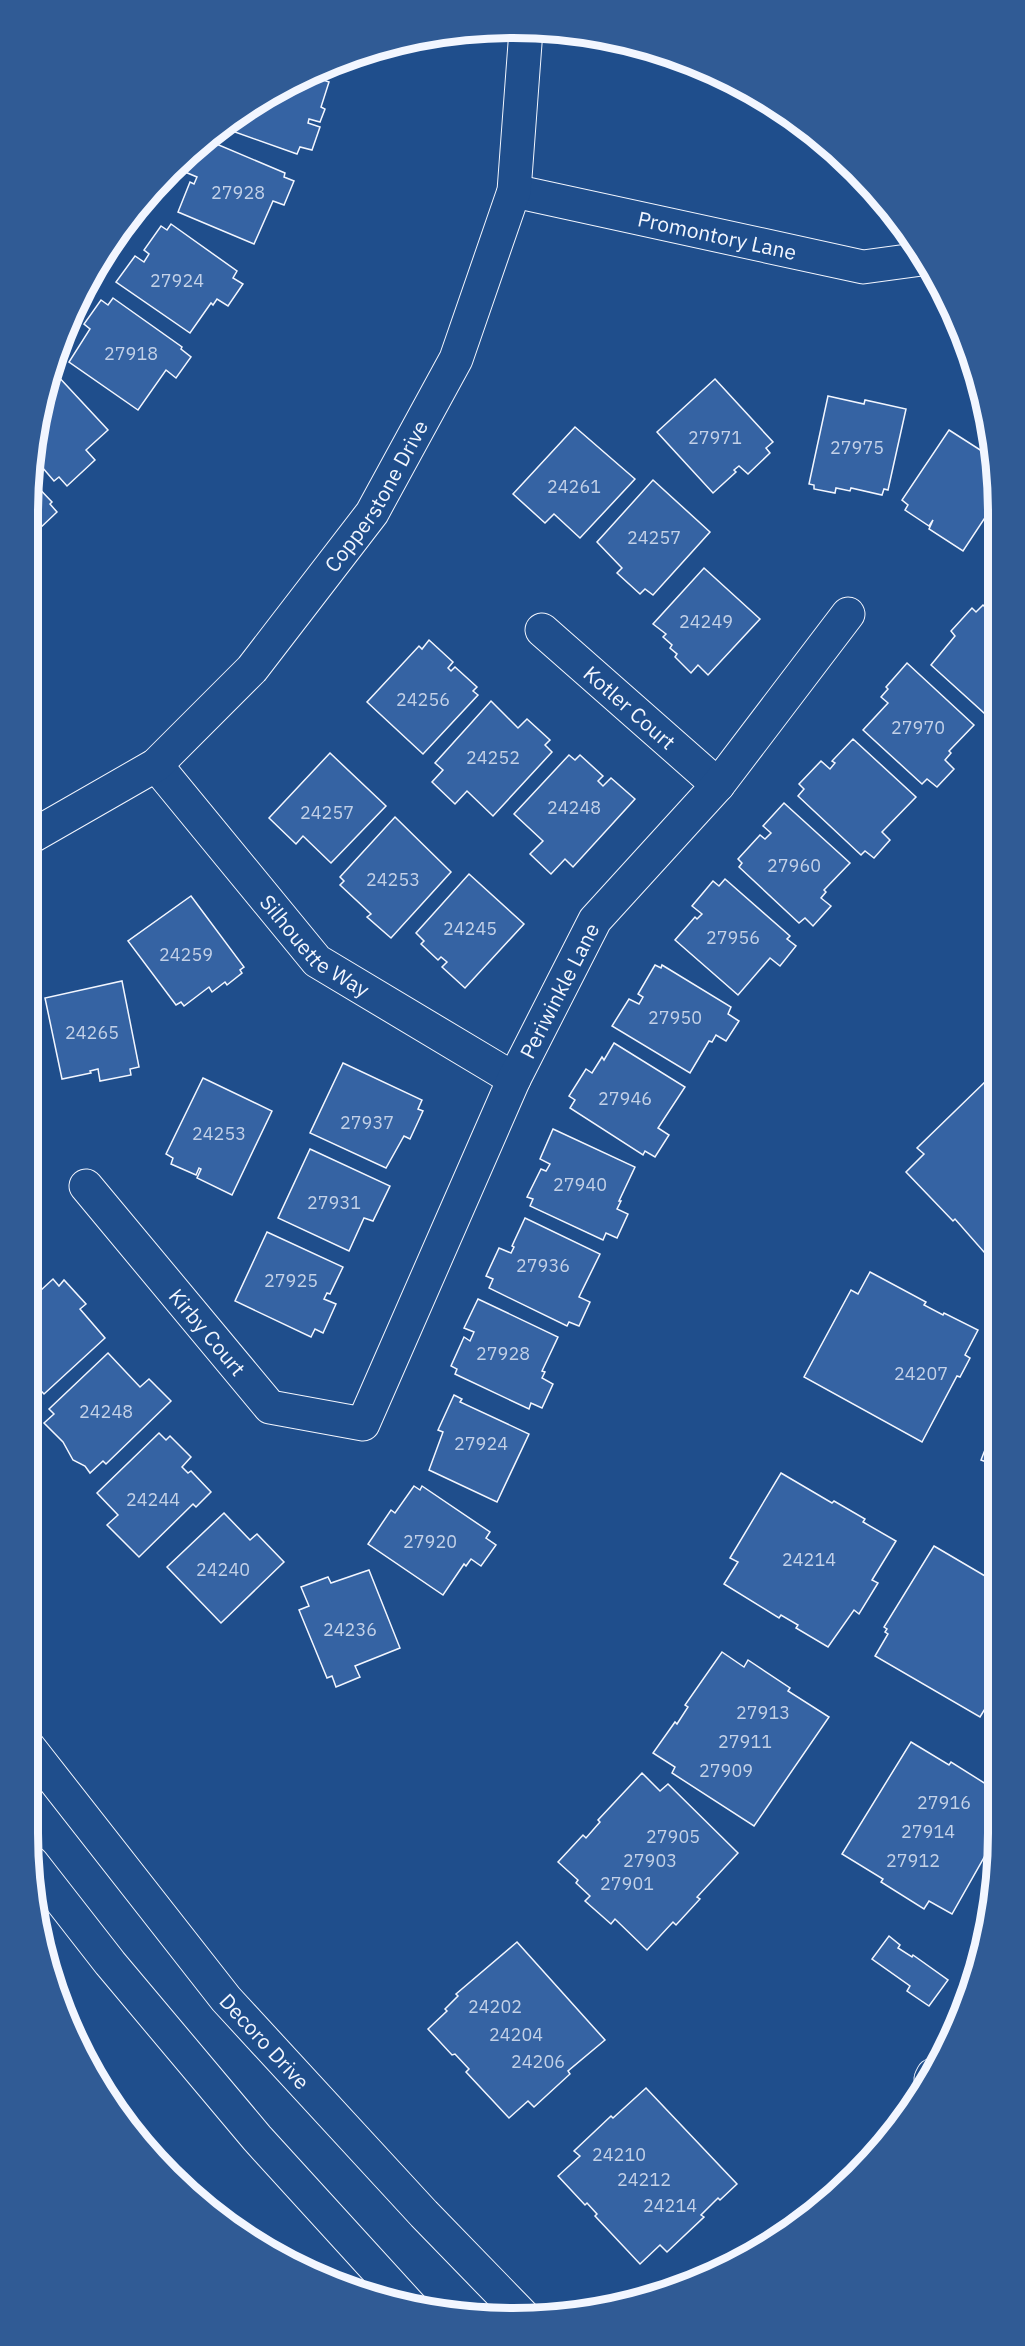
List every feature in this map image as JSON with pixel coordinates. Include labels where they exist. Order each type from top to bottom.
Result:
[{"type":"street","name":"Copperstone Drive","points":[[38,833],[156,765],[252,669],[372,513],[456,359],[514,191],[525,38]]},
{"type":"street","name":"Promontory Lane","points":[[514,191],[863,267],[914,260]]},
{"type":"street","name":"Periwinkle Lane","points":[[363,1424],[514,1079],[596,920],[718,785],[848,614]]},
{"type":"street","name":"Kotler Court","points":[[542,630],[718,785]]},
{"type":"street","name":"Silhouette Way","points":[[156,765],[317,961],[514,1079]]},
{"type":"street","name":"Kirby Court","points":[[86,1186],[270,1407],[363,1424]]},
{"type":"street","name":"Decoro Drive","points":[[38,1759],[226,1999],[424,2214],[515,2308]]},
{"type":"street","points":[[40,1873],[110,1963],[257,2138],[399,2294]]},
{"type":"building","points":[[320,79],[329,82],[321,107],[325,109],[320,122],[309,119],[308,123],[320,127],[312,150],[300,147],[297,154],[231,131],[302,86]]},
{"type":"building","points":[[214,143],[285,173],[284,177],[294,181],[284,205],[273,201],[254,244],[178,212],[190,182],[194,184],[197,177],[185,172],[199,155]]},
{"type":"building","points":[[171,224],[237,271],[233,278],[243,284],[228,306],[217,299],[213,305],[211,303],[190,333],[116,282],[135,256],[144,262],[149,254],[144,250],[161,226],[167,230]]},
{"type":"building","points":[[113,298],[182,347],[181,349],[191,357],[176,378],[166,370],[138,410],[69,362],[90,329],[84,324],[101,300],[108,305]]},
{"type":"building","points":[[58,376],[108,430],[86,450],[95,460],[67,486],[59,477],[54,481],[41,465],[47,420]]},
{"type":"building","points":[[715,379],[773,442],[766,448],[770,453],[748,474],[739,466],[734,470],[736,472],[713,493],[657,432]]},
{"type":"building","points":[[828,396],[864,404],[865,400],[906,409],[888,490],[884,489],[882,495],[851,488],[850,491],[836,488],[835,493],[814,489],[814,485],[809,484]]},
{"type":"building","points":[[575,427],[635,479],[580,538],[554,514],[545,523],[513,494]]},
{"type":"building","points":[[949,430],[983,452],[988,513],[963,551],[929,529],[933,520],[929,526],[905,510],[908,505],[902,500]]},
{"type":"building","points":[[653,480],[710,532],[653,595],[645,589],[640,594],[617,573],[622,568],[597,542]]},
{"type":"building","points":[[39,488],[52,502],[50,504],[57,512],[38,530]]},
{"type":"building","points":[[704,568],[760,619],[708,675],[698,665],[691,673],[675,657],[677,654],[670,648],[672,645],[663,637],[666,634],[653,624]]},
{"type":"building","points":[[983,605],[988,610],[988,717],[931,665],[955,636],[951,631],[972,608],[976,612]]},
{"type":"building","points":[[429,640],[453,662],[448,668],[451,671],[455,667],[477,687],[473,691],[478,695],[423,754],[367,702],[419,646],[422,649]]},
{"type":"building","points":[[907,663],[974,725],[949,751],[951,753],[945,760],[954,769],[937,787],[927,779],[922,784],[863,730],[888,703],[881,697],[888,689],[886,687]]},
{"type":"building","points":[[491,701],[518,728],[527,719],[550,740],[545,745],[552,752],[493,816],[467,791],[455,804],[432,782],[443,770],[435,763]]},
{"type":"building","points":[[853,739],[916,797],[882,832],[890,840],[874,858],[865,851],[861,855],[798,796],[804,789],[799,784],[821,761],[830,769],[835,763],[832,761]]},
{"type":"building","points":[[330,753],[386,806],[331,863],[303,836],[296,844],[269,818]]},
{"type":"building","points":[[569,755],[575,760],[580,755],[603,776],[598,781],[603,786],[611,778],[635,799],[573,867],[565,859],[551,874],[530,854],[543,841],[514,814]]},
{"type":"building","points":[[784,803],[850,863],[824,890],[826,892],[821,898],[831,906],[813,926],[805,918],[799,923],[739,867],[742,863],[738,859],[760,835],[765,839],[771,833],[763,826]]},
{"type":"building","points":[[395,817],[451,872],[391,938],[367,917],[371,914],[340,885],[344,881],[340,877]]},
{"type":"building","points":[[469,874],[524,924],[465,988],[442,967],[447,962],[441,957],[438,960],[421,944],[424,941],[416,933]]},
{"type":"building","points":[[725,879],[790,936],[787,939],[796,946],[780,966],[770,958],[738,995],[675,940],[695,917],[697,919],[702,914],[692,906],[713,881],[719,886]]},
{"type":"building","points":[[191,896],[244,967],[240,970],[242,973],[227,985],[225,982],[212,992],[209,987],[184,1006],[181,1002],[176,1005],[128,941]]},
{"type":"building","points":[[655,965],[661,968],[662,965],[731,1007],[728,1014],[739,1021],[726,1041],[716,1035],[712,1042],[709,1041],[690,1073],[612,1026],[629,999],[639,1004],[643,997],[638,994]]},
{"type":"building","points":[[122,981],[139,1067],[130,1069],[131,1075],[100,1081],[98,1069],[90,1071],[91,1073],[62,1079],[45,998]]},
{"type":"building","points":[[614,1043],[685,1087],[658,1128],[669,1135],[655,1157],[645,1151],[643,1155],[570,1108],[575,1100],[569,1096],[586,1069],[592,1073],[602,1057],[604,1060]]},
{"type":"building","points":[[343,1063],[422,1100],[418,1109],[423,1111],[410,1139],[404,1136],[386,1168],[310,1133]]},
{"type":"building","points":[[203,1078],[272,1111],[232,1195],[197,1178],[201,1169],[199,1168],[196,1175],[171,1164],[173,1158],[166,1154]]},
{"type":"building","points":[[988,1079],[988,1257],[955,1219],[953,1221],[906,1172],[924,1154],[917,1148]]},
{"type":"building","points":[[553,1129],[635,1167],[619,1201],[621,1201],[617,1209],[628,1214],[617,1238],[606,1233],[603,1240],[530,1206],[533,1199],[527,1197],[541,1169],[546,1171],[550,1164],[540,1159]]},
{"type":"building","points":[[310,1149],[390,1186],[373,1221],[364,1218],[349,1251],[278,1218]]},
{"type":"building","points":[[525,1218],[600,1254],[579,1297],[590,1302],[579,1326],[569,1322],[567,1326],[489,1288],[493,1279],[486,1276],[499,1248],[511,1253]]},
{"type":"building","points":[[267,1232],[343,1267],[330,1294],[327,1293],[324,1299],[336,1304],[323,1333],[315,1329],[311,1337],[235,1301]]},
{"type":"building","points":[[870,1272],[926,1302],[924,1305],[978,1330],[965,1355],[970,1358],[960,1377],[957,1376],[922,1442],[804,1377],[851,1290],[858,1294]]},
{"type":"building","points":[[53,1279],[59,1286],[64,1280],[86,1304],[80,1309],[105,1338],[44,1394],[38,1388],[38,1293]]},
{"type":"building","points":[[478,1299],[558,1337],[542,1371],[545,1372],[542,1378],[553,1384],[542,1408],[531,1403],[529,1409],[455,1374],[457,1369],[451,1366],[464,1337],[470,1341],[474,1332],[464,1328]]},
{"type":"building","points":[[108,1353],[140,1387],[149,1379],[171,1401],[106,1464],[103,1461],[90,1473],[85,1466],[73,1460],[63,1442],[44,1423],[54,1414],[49,1409]]},
{"type":"building","points":[[454,1395],[462,1399],[460,1402],[529,1434],[497,1502],[429,1470],[443,1432],[438,1430]]},
{"type":"building","points":[[159,1433],[166,1440],[170,1436],[191,1457],[182,1467],[188,1473],[191,1471],[211,1492],[196,1507],[193,1504],[139,1557],[107,1525],[118,1515],[97,1493]]},
{"type":"building","points":[[988,1442],[988,1463],[981,1460]]},
{"type":"building","points":[[781,1473],[832,1503],[834,1501],[865,1519],[863,1522],[896,1541],[872,1580],[878,1583],[859,1614],[854,1610],[828,1647],[796,1628],[798,1625],[781,1615],[779,1618],[724,1584],[738,1562],[730,1558]]},
{"type":"building","points":[[414,1486],[420,1490],[422,1486],[490,1532],[486,1538],[496,1545],[481,1566],[471,1559],[466,1566],[464,1564],[443,1595],[368,1544],[391,1510],[395,1513]]},
{"type":"building","points":[[224,1513],[250,1540],[257,1534],[284,1562],[221,1623],[167,1567]]},
{"type":"building","points":[[934,1546],[988,1578],[988,1704],[980,1717],[875,1656],[888,1634],[884,1627]]},
{"type":"building","points":[[369,1570],[400,1648],[355,1666],[360,1677],[336,1687],[332,1676],[327,1678],[299,1610],[309,1606],[301,1587],[328,1577],[331,1583]]},
{"type":"building","points":[[722,1652],[744,1667],[748,1660],[790,1688],[788,1691],[829,1717],[754,1826],[672,1773],[675,1767],[653,1753],[675,1722],[677,1724],[688,1707],[685,1705]]},
{"type":"building","points":[[911,1742],[949,1765],[951,1762],[988,1785],[987,1853],[952,1914],[929,1901],[924,1909],[881,1882],[883,1879],[842,1854]]},
{"type":"building","points":[[642,1773],[660,1791],[668,1784],[738,1853],[697,1897],[700,1899],[676,1925],[673,1922],[647,1950],[615,1919],[611,1924],[585,1901],[590,1896],[576,1883],[578,1880],[558,1862],[583,1835],[586,1838],[600,1822],[598,1820]]},
{"type":"building","points":[[889,1936],[900,1945],[898,1948],[912,1957],[913,1955],[948,1980],[929,2006],[907,1991],[910,1986],[872,1959]]},
{"type":"building","points":[[517,1942],[605,2040],[568,2071],[570,2074],[534,2107],[528,2101],[509,2118],[466,2072],[469,2069],[455,2054],[452,2055],[428,2029],[447,2011],[445,2009],[458,1996],[456,1994]]},
{"type":"building","points":[[646,2088],[737,2184],[720,2200],[718,2198],[701,2215],[704,2217],[667,2252],[660,2245],[640,2264],[595,2216],[597,2214],[587,2203],[585,2205],[558,2176],[580,2156],[574,2151],[611,2116],[613,2118]]}]
